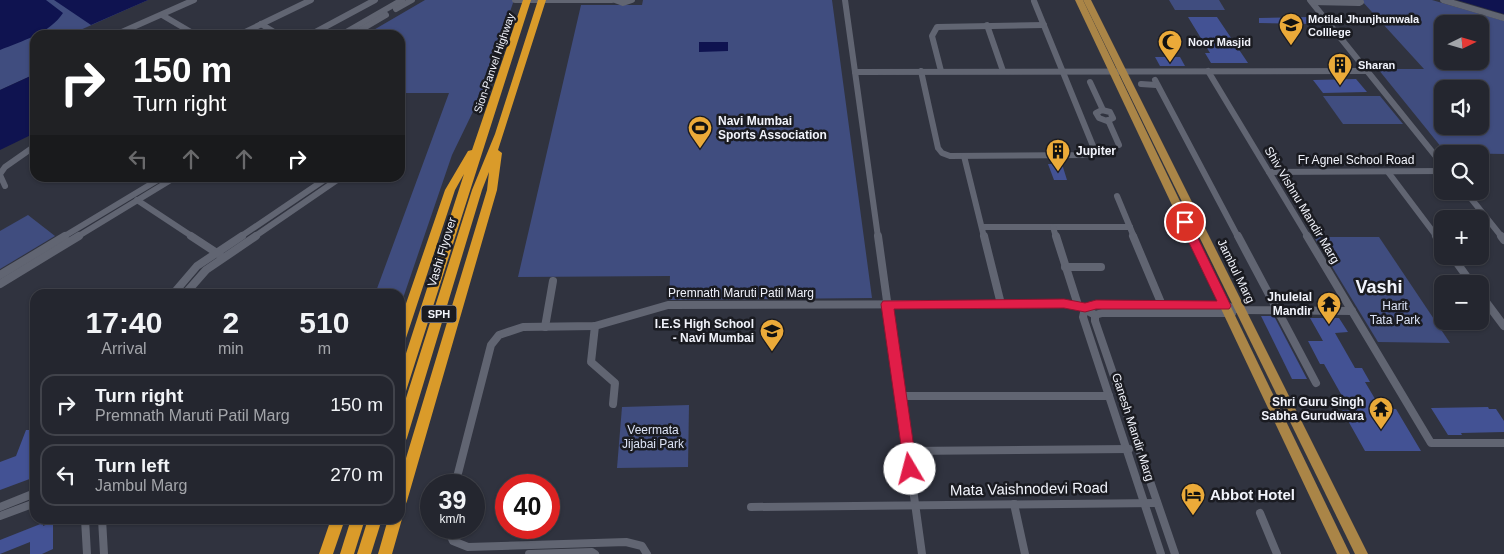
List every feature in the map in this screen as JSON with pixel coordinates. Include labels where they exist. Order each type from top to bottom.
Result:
[{"type":"highway","name":"Sion-Panvel Highway","points":[[482,134],[527,0]]},
{"type":"highway","name":"SPH","points":[[500,134],[542,0]]},
{"type":"highway","name":"Vashi Flyover","points":[[405,421],[471,190],[482,134]]},
{"type":"highway","points":[[405,323],[450,190],[482,134]]},
{"type":"highway","name":"Vashi Flyover","points":[[405,376],[471,190],[500,134]]},
{"type":"highway","points":[[405,484],[492,190],[500,134]]},
{"type":"highway","points":[[326,554],[336,524]]},
{"type":"highway","points":[[347,554],[356,524]]},
{"type":"highway","points":[[364,554],[373,524]]},
{"type":"highway","points":[[384,554],[393,524]]},
{"type":"main road","name":"Jambul Marg","points":[[1079,0],[1118,71],[1241,310],[1362,554]]},
{"type":"main road","name":"Jambul Marg","points":[[1087,0],[1227,310],[1344,554]]},
{"type":"street","points":[[126,30],[194,0]]},
{"type":"street","points":[[249,30],[311,0]]},
{"type":"street","points":[[319,30],[375,0]]},
{"type":"street","points":[[350,30],[402,0]]},
{"type":"street","points":[[361,30],[412,0]]},
{"type":"street","points":[[515,0],[614,0],[620,3],[631,1]]},
{"type":"street","points":[[845,0],[922,554]]},
{"type":"street","points":[[1311,1],[1361,2],[1360,0]]},
{"type":"street","points":[[1443,0],[1504,18]]},
{"type":"street","points":[[921,72],[938,148],[942,153],[950,156],[1087,155],[1092,151],[1093,146],[1034,1]]},
{"type":"street","points":[[1311,1],[1434,154]]},
{"type":"street","points":[[162,14],[188,30]]},
{"type":"street","points":[[261,24],[271,30]]},
{"type":"street","points":[[987,25],[1003,71]]},
{"type":"street","points":[[941,71],[932,36],[932,31],[936,28],[943,26],[1044,25]]},
{"type":"street","name":"Shiv Vishnu Mandir Marg","points":[[1208,71],[1431,442],[1504,443]]},
{"type":"street","points":[[855,72],[1366,71]]},
{"type":"street","points":[[1090,82],[1103,110],[1111,118],[1119,145]]},
{"type":"street","points":[[1141,84],[1155,82],[1279,310],[1316,383]]},
{"type":"street","points":[[1097,115],[1098,111],[1103,110]]},
{"type":"street","points":[[1081,115],[1097,115],[1101,119],[1122,115]]},
{"type":"street","points":[[6,186],[0,174],[5,167],[30,150]]},
{"type":"street","points":[[964,156],[1001,304]]},
{"type":"street","name":"Fr Agnel School Road","points":[[1269,172],[1434,172]]},
{"type":"street","points":[[1388,172],[1434,233]]},
{"type":"street","points":[[0,275],[154,182]]},
{"type":"street","points":[[0,284],[167,182]]},
{"type":"street","points":[[177,289],[197,266],[321,182]]},
{"type":"street","points":[[189,289],[206,270],[334,182]]},
{"type":"street","points":[[1117,196],[1162,305]]},
{"type":"street","points":[[137,200],[223,258]]},
{"type":"street","points":[[1471,200],[1504,240]]},
{"type":"street","points":[[982,227],[1130,227]]},
{"type":"street","name":"Ganesh Mandir Marg","points":[[1053,227],[1065,266],[1082,306],[1083,317],[1162,554]]},
{"type":"street","points":[[1065,266],[1101,267]]},
{"type":"street","points":[[544,327],[553,281]]},
{"type":"street","name":"Premnath Maruti Patil Marg","points":[[458,474],[491,346],[499,335],[510,330],[595,326],[668,305],[1162,305],[1227,310]]},
{"type":"street","points":[[1082,306],[1095,315]]},
{"type":"street","points":[[1489,306],[1504,326]]},
{"type":"street","name":"Premnath Maruti Patil Marg","points":[[1095,315],[1102,313],[1227,310],[1352,310]]},
{"type":"street","name":"Ganesh Mandir Marg","points":[[1095,315],[1095,321],[1175,554]]},
{"type":"street","points":[[595,326],[591,362],[615,383],[613,404]]},
{"type":"street","points":[[900,396],[1109,396]]},
{"type":"street","points":[[1113,407],[1124,407]]},
{"type":"street","points":[[908,451],[1139,449]]},
{"type":"street","points":[[0,507],[30,495]]},
{"type":"street","name":"Mata Vaishnodevi Road","points":[[751,507],[1157,503]]},
{"type":"street","points":[[1014,504],[1025,554]]},
{"type":"street","points":[[0,516],[30,505]]},
{"type":"street","points":[[1260,513],[1277,554]]},
{"type":"street","points":[[85,524],[87,554]]},
{"type":"street","points":[[102,524],[104,554]]},
{"type":"street","points":[[452,539],[468,547],[626,542],[639,544],[647,554]]},
{"type":"street","points":[[529,554],[592,552],[595,554]]},
{"type":"green space","points":[[0,0],[148,0],[80,30],[30,30],[30,76],[0,90]]},
{"type":"green space","points":[[425,0],[514,0],[482,93],[452,155],[405,292],[405,289],[377,289],[449,93],[405,93],[405,30],[374,30]]},
{"type":"green space","name":"Navi Mumbai Sports Association","points":[[643,0],[832,0],[872,298],[669,300],[670,276],[518,277],[581,5],[642,5]]},
{"type":"green space","points":[[1169,0],[1219,0],[1225,10],[1175,10]]},
{"type":"green space","points":[[1361,0],[1432,0],[1483,15],[1434,15],[1434,70],[1489,70],[1489,17],[1504,21],[1504,154],[1489,154],[1489,145],[1440,145],[1378,69],[1424,69]]},
{"type":"green space","points":[[1323,96],[1380,96],[1403,124],[1343,124]]},
{"type":"green space","points":[[28,215],[55,236],[0,269],[0,231]]},
{"type":"green space","name":"Harit Tata Park","points":[[1314,237],[1379,237],[1434,319],[1434,330],[1441,330],[1450,343],[1378,342]]},
{"type":"green space","name":"Veermata Jijabai Park","points":[[689,405],[688,467],[617,468],[622,407]]},
{"type":"shaded area","points":[[0,0],[46,0],[63,13],[45,30],[30,30],[30,38],[0,50]]},
{"type":"shaded area","points":[[54,0],[148,0],[91,25]]},
{"type":"shaded area","points":[[1457,0],[1504,0],[1504,14]]},
{"type":"shaded area","points":[[699,42],[728,42],[728,51],[699,52]]},
{"type":"shaded area","points":[[30,76],[30,135],[0,150],[0,90]]},
{"type":"building","points":[[1188,17],[1217,17],[1248,63],[1211,63],[1205,53],[1210,53]]},
{"type":"building","points":[[1310,17],[1316,24],[1259,23],[1259,18]]},
{"type":"building","name":"Noor Masjid","points":[[1155,57],[1180,57],[1185,66],[1160,66]]},
{"type":"building","name":"Sharan","points":[[1356,79],[1367,92],[1323,93],[1313,80]]},
{"type":"building","name":"Jupiter","points":[[1048,164],[1062,164],[1067,180],[1054,180]]},
{"type":"building","points":[[1261,316],[1274,316],[1307,379],[1292,379]]},
{"type":"building","points":[[1310,318],[1339,318],[1348,332],[1335,333],[1355,368],[1362,368],[1370,382],[1365,382],[1381,409],[1396,409],[1421,451],[1365,451],[1342,410],[1350,410],[1324,364],[1320,364],[1308,341],[1323,341]]},
{"type":"building","points":[[1488,407],[1489,409],[1496,409],[1504,421],[1504,432],[1448,435],[1431,408]]},
{"type":"building","points":[[26,430],[30,430],[30,479],[0,490],[0,462],[16,456]]},
{"type":"building","points":[[40,524],[43,524],[43,526],[53,524],[53,549],[42,554],[30,554],[30,542],[0,554],[0,540]]},
{"type":"place","name":"Motilal Jhunjhunwala Colllege","points":[[1291,46]]},
{"type":"place","name":"Noor Masjid","points":[[1170,63]]},
{"type":"place","name":"Sharan","points":[[1340,86]]},
{"type":"place","name":"Navi Mumbai Sports Association","points":[[700,149]]},
{"type":"place","name":"Jupiter","points":[[1058,172]]},
{"type":"place","name":"Jhulelal Mandir","points":[[1329,325]]},
{"type":"place","name":"I.E.S High School - Navi Mumbai","points":[[772,352]]},
{"type":"place","name":"Shri Guru Singh Sabha Gurudwara","points":[[1381,430]]},
{"type":"place","name":"Abbot Hotel","points":[[1193,516]]},
{"type":"district","name":"Vashi","points":[[1379,287]]},
{"type":"route","points":[[910,469],[887,304],[1064,304],[1078,305],[1085,308],[1096,305],[1225,306],[1185,222]]}]
